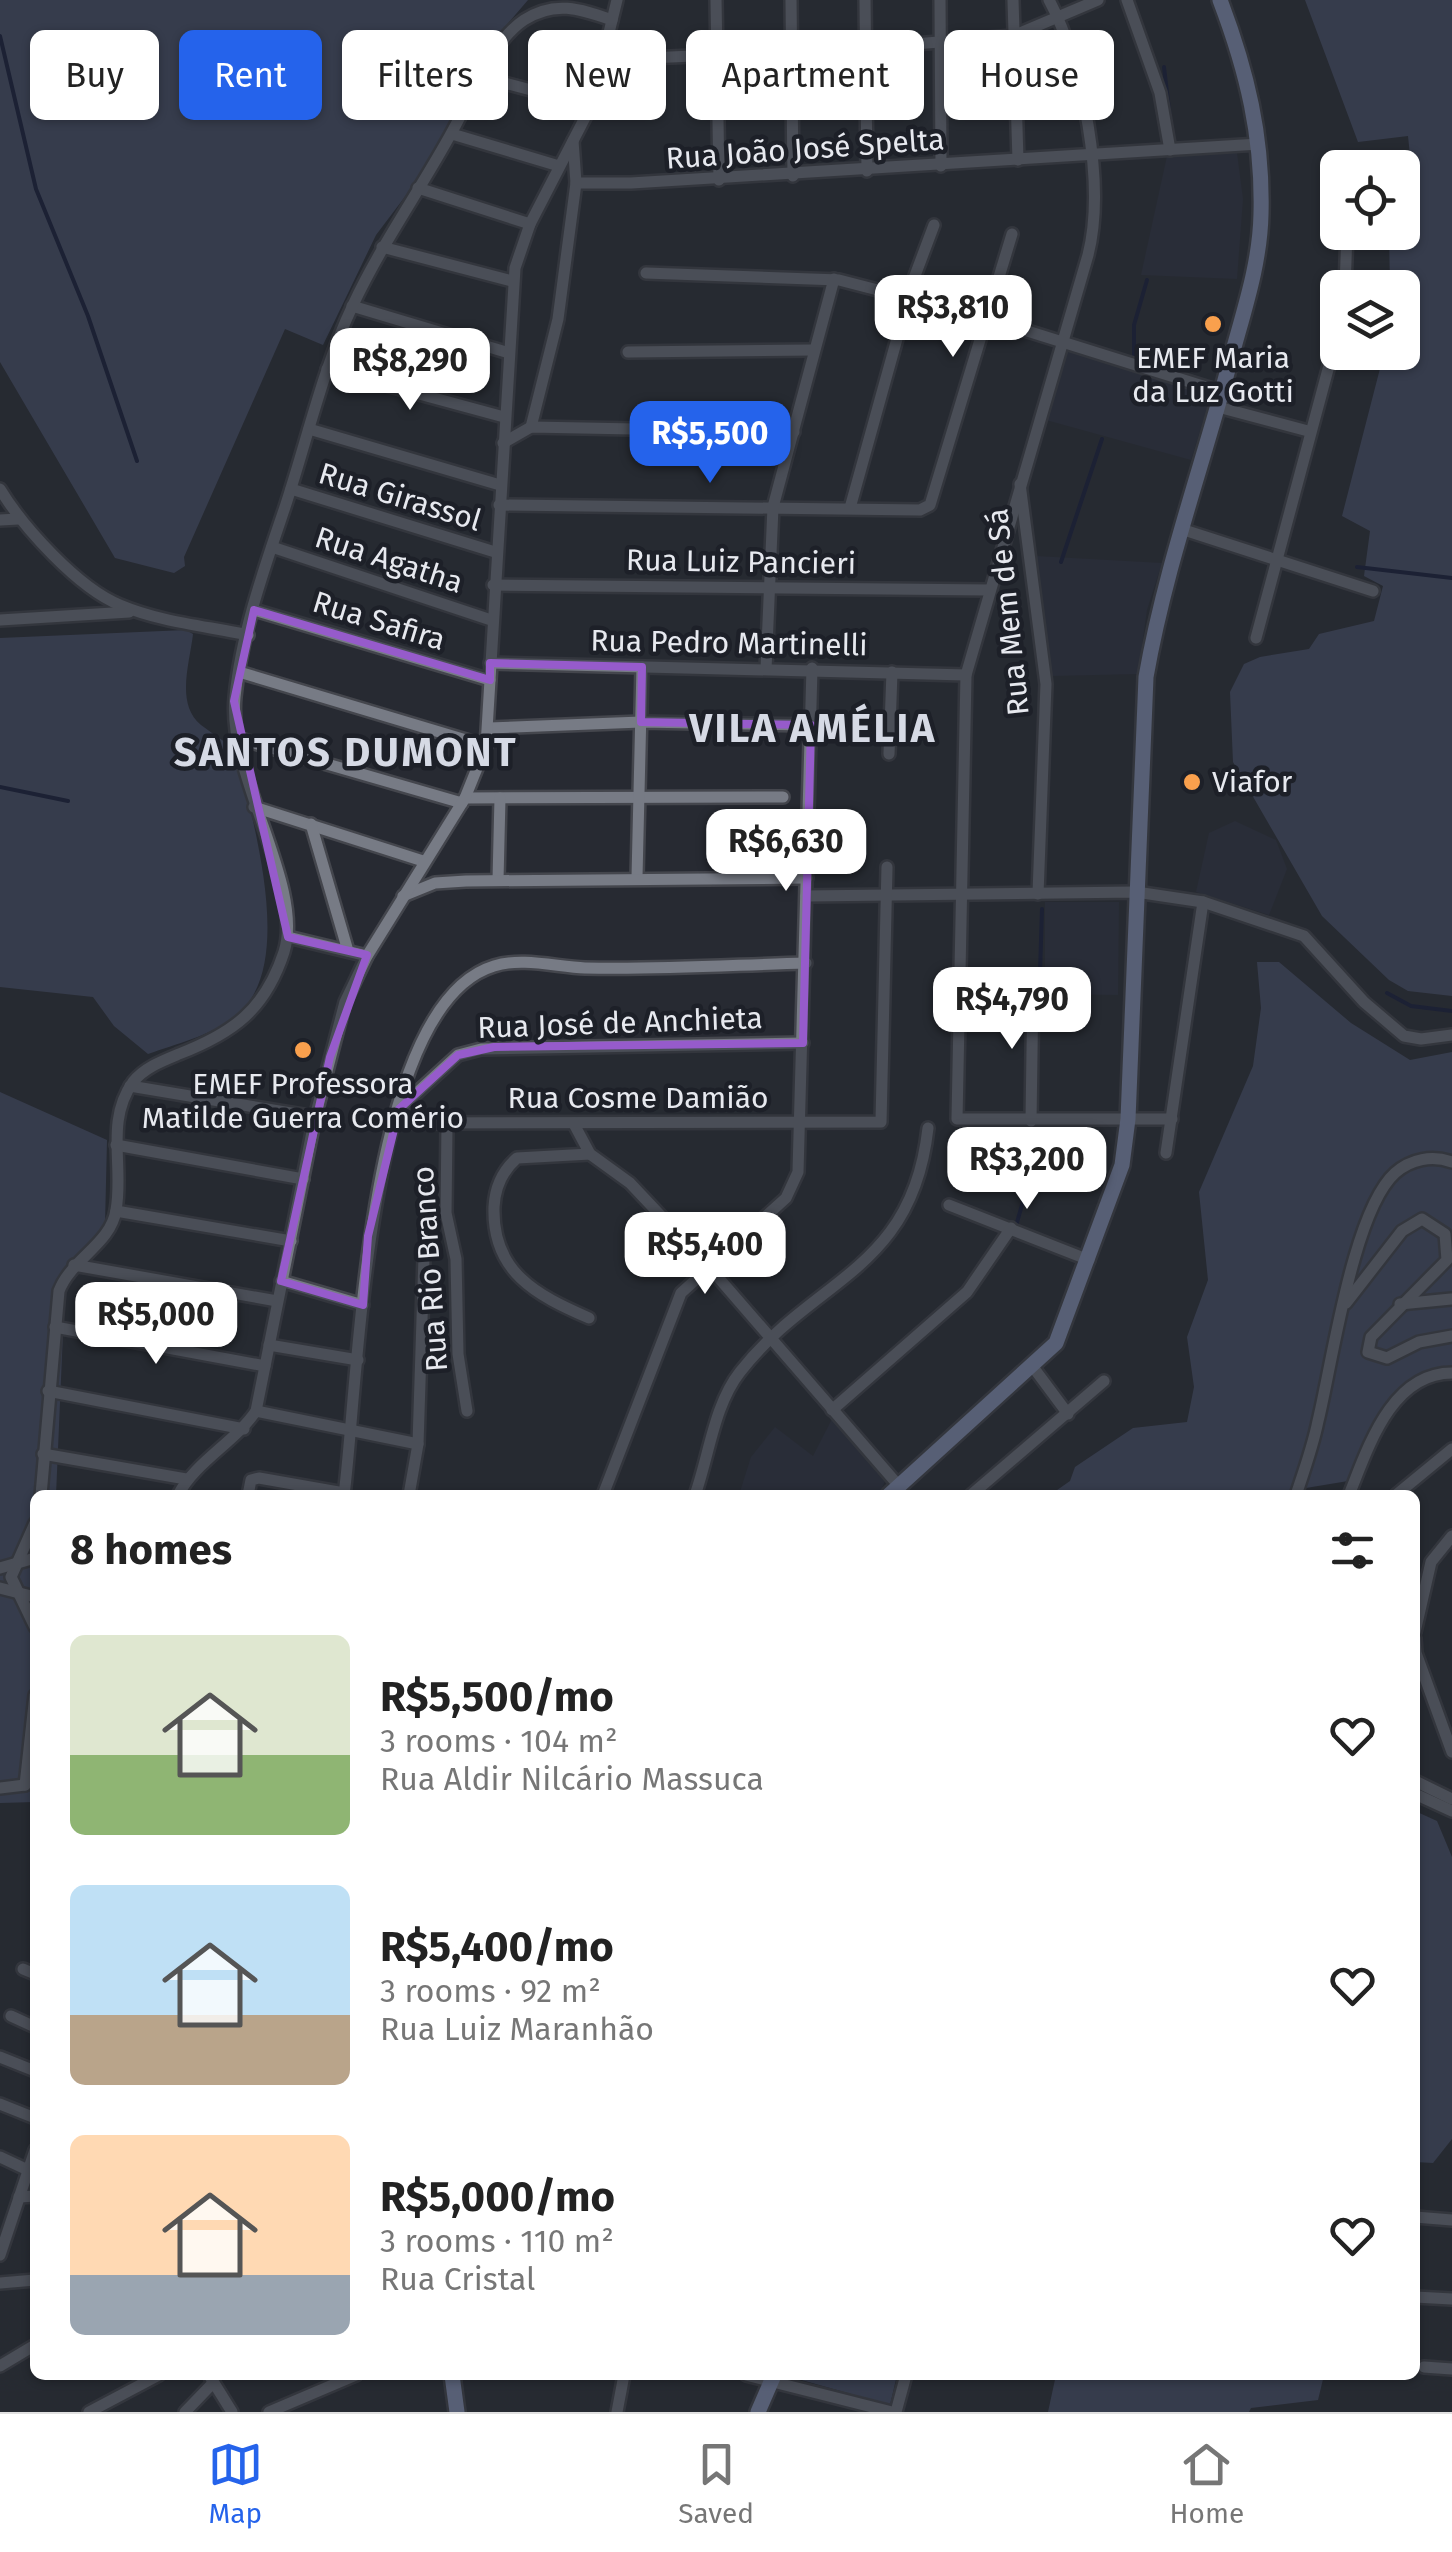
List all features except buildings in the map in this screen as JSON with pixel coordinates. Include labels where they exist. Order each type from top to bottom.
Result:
[{"type":"main road","points":[[894,1490],[1032,1367],[1061,1334],[1122,1164],[1128,1119],[1146,677],[1157,611],[1220,399],[1257,256],[1259,144],[1248,81],[1220,0]]},
{"type":"main road","points":[[453,2380],[458,2408]]},
{"type":"main road","points":[[758,2412],[773,2380]]},
{"type":"street","points":[[610,30],[617,0]]},
{"type":"street","points":[[716,0],[716,30]]},
{"type":"street","points":[[791,0],[791,30]]},
{"type":"street","points":[[865,0],[865,30]]},
{"type":"street","points":[[940,0],[941,166]]},
{"type":"street","points":[[1013,0],[1013,30]]},
{"type":"street","name":"Rua Mem de Sá","points":[[1038,894],[1046,684],[1020,480],[1094,232],[1090,156],[1076,78],[1049,0]]},
{"type":"street","points":[[1025,30],[1098,0]]},
{"type":"street","points":[[1127,0],[1160,93],[1170,150]]},
{"type":"street","points":[[508,37],[513,29],[543,10],[567,6],[612,20]]},
{"type":"street","points":[[924,45],[944,43]]},
{"type":"street","points":[[41,1490],[59,1291],[74,1265],[100,1240],[116,1211],[116,1145],[120,1112],[130,1086],[158,1063],[222,1037],[246,1020],[274,980],[288,936],[280,883],[254,806],[237,738],[234,702],[239,672],[272,547],[327,369],[352,306],[382,248],[459,120]]},
{"type":"street","points":[[180,1490],[186,1479],[244,1429],[256,1411],[315,1117],[345,1002],[366,956],[464,801],[486,746],[490,620],[512,281],[530,224],[584,120]]},
{"type":"street","points":[[718,120],[719,180]]},
{"type":"street","points":[[792,120],[793,176]]},
{"type":"street","points":[[866,120],[867,171]]},
{"type":"street","points":[[1016,120],[1018,160]]},
{"type":"street","points":[[452,134],[559,166]]},
{"type":"street","points":[[531,428],[558,319],[576,182],[573,140]]},
{"type":"street","name":"Rua João José Spelta","points":[[576,182],[793,176],[1259,144]]},
{"type":"street","points":[[418,188],[530,224]]},
{"type":"street","points":[[850,508],[909,298],[934,225]]},
{"type":"street","points":[[499,505],[920,510],[936,496],[1012,234]]},
{"type":"street","points":[[382,248],[512,281]]},
{"type":"street","points":[[646,273],[834,279],[1063,340],[1308,431]]},
{"type":"street","points":[[766,668],[773,506],[834,279]]},
{"type":"street","points":[[352,306],[509,353]]},
{"type":"street","points":[[628,352],[814,350]]},
{"type":"street","points":[[327,369],[504,417]]},
{"type":"street","points":[[1256,638],[1326,370]]},
{"type":"street","points":[[503,444],[531,428],[794,432]]},
{"type":"street","points":[[309,429],[500,485]]},
{"type":"street","points":[[1020,480],[966,675],[957,1119],[1172,1119]]},
{"type":"street","points":[[0,488],[18,518],[109,600],[138,612],[248,635]]},
{"type":"street","name":"Rua Girassol","points":[[291,489],[495,552]]},
{"type":"street","points":[[0,520],[18,518]]},
{"type":"street","points":[[1181,530],[1373,591]]},
{"type":"street","name":"Rua Agatha","points":[[272,547],[490,620]]},
{"type":"street","name":"Rua Luiz Pancieri","points":[[493,585],[989,590]]},
{"type":"street","name":"Rua Safira","points":[[254,610],[490,680]]},
{"type":"street","points":[[0,620],[138,612]]},
{"type":"street","name":"Rua Pedro Martinelli","points":[[490,663],[812,668],[966,675]]},
{"type":"street","points":[[637,877],[642,666]]},
{"type":"street","points":[[605,1490],[677,1300],[792,1190],[798,1172],[812,668]]},
{"type":"street","points":[[239,672],[486,746]]},
{"type":"street","points":[[889,754],[892,672]]},
{"type":"street","points":[[489,728],[641,722],[811,725]]},
{"type":"street","points":[[237,738],[464,801],[782,797]]},
{"type":"street","points":[[498,880],[500,798]]},
{"type":"street","points":[[254,806],[423,861]]},
{"type":"street","points":[[312,824],[348,952]]},
{"type":"street","points":[[885,896],[887,866]]},
{"type":"street","points":[[403,896],[435,883],[498,880],[807,878]]},
{"type":"street","points":[[806,896],[1136,892],[1203,902],[1304,936],[1364,1002],[1404,1036],[1422,1039],[1452,1034]]},
{"type":"street","name":"Rua Cosme Damião","points":[[395,1123],[881,1122],[885,896]]},
{"type":"street","points":[[1166,1152],[1203,902]]},
{"type":"street","points":[[288,936],[366,956]]},
{"type":"street","points":[[344,1490],[368,1236],[417,1046],[438,1009],[495,966],[806,963]]},
{"type":"street","points":[[1031,1121],[1034,984]]},
{"type":"street","name":"Rua José de Anchieta","points":[[400,1109],[458,1056],[494,1046],[803,1043]]},
{"type":"street","points":[[130,1086],[315,1117]]},
{"type":"street","name":"Rua Rio Branco","points":[[447,1124],[446,1212],[456,1259],[458,1354],[466,1411]]},
{"type":"street","points":[[574,1124],[590,1154],[630,1183],[710,1268],[832,1410],[894,1490]]},
{"type":"street","points":[[698,1490],[732,1386],[772,1340],[890,1235],[914,1191],[928,1128]]},
{"type":"street","points":[[116,1145],[303,1179]]},
{"type":"street","points":[[589,1318],[541,1296],[511,1273],[494,1228],[500,1179],[517,1158],[590,1154]]},
{"type":"street","points":[[1298,1490],[1317,1427],[1343,1306],[1366,1228],[1388,1181],[1418,1160],[1452,1162]]},
{"type":"street","points":[[949,1204],[1089,1260]]},
{"type":"street","points":[[116,1211],[291,1241]]},
{"type":"street","points":[[1343,1306],[1402,1231],[1422,1219],[1444,1234],[1449,1254],[1440,1270],[1400,1304],[1370,1337],[1371,1354],[1387,1358],[1419,1342],[1452,1336]]},
{"type":"street","points":[[832,1410],[967,1292],[1012,1228]]},
{"type":"street","points":[[410,1490],[418,1444],[424,1257]]},
{"type":"street","points":[[74,1265],[277,1301]]},
{"type":"street","points":[[282,1281],[362,1305]]},
{"type":"street","points":[[1400,1304],[1451,1299]]},
{"type":"street","points":[[54,1327],[265,1366]]},
{"type":"street","points":[[269,1345],[358,1360]]},
{"type":"street","points":[[1032,1367],[1068,1414]]},
{"type":"street","points":[[1350,1490],[1374,1436],[1399,1397],[1426,1375],[1452,1372]]},
{"type":"street","points":[[977,1490],[1104,1381]]},
{"type":"street","points":[[48,1391],[244,1429]]},
{"type":"street","points":[[256,1411],[351,1434],[418,1444]]},
{"type":"street","points":[[1402,1490],[1452,1449]]},
{"type":"street","points":[[43,1454],[186,1479]]},
{"type":"street","points":[[249,1490],[251,1480],[290,1489]]},
{"type":"street","points":[[30,1533],[11,1577],[30,1618]]},
{"type":"street","points":[[1420,1614],[1432,1562],[1452,1536]]},
{"type":"street","points":[[0,1568],[30,1559]]},
{"type":"street","points":[[0,1588],[30,1596]]},
{"type":"street","points":[[1420,1650],[1452,1752]]},
{"type":"street","points":[[25,1785],[30,1740]]},
{"type":"street","points":[[1420,1783],[1452,1798]]},
{"type":"street","points":[[0,1788],[25,1785]]},
{"type":"street","points":[[25,1785],[30,1790]]},
{"type":"street","points":[[1420,1796],[1452,1811]]},
{"type":"street","points":[[11,2016],[30,2024]]},
{"type":"street","points":[[0,2058],[30,2068]]},
{"type":"street","points":[[0,2104],[30,2116]]},
{"type":"street","points":[[0,2157],[30,2171]]},
{"type":"street","points":[[0,2255],[18,2198],[30,2176]]},
{"type":"street","points":[[18,2198],[30,2197]]},
{"type":"street","points":[[1420,2217],[1452,2220]]},
{"type":"street","points":[[0,2282],[30,2280]]},
{"type":"street","points":[[1420,2297],[1452,2299]]},
{"type":"street","points":[[0,2366],[30,2348]]},
{"type":"street","points":[[1424,2368],[1452,2368]]},
{"type":"street","points":[[89,2412],[150,2380]]},
{"type":"street","points":[[185,2412],[210,2380]]},
{"type":"street","points":[[212,2380],[232,2412]]},
{"type":"street","points":[[269,2412],[344,2380]]},
{"type":"street","points":[[618,2412],[623,2380]]},
{"type":"street","points":[[781,2380],[894,2412],[904,2380]]},
{"type":"highlighted area","points":[[254,610],[490,680],[490,663],[642,667],[641,722],[811,725],[803,1043],[494,1047],[458,1055],[399,1109],[368,1236],[363,1305],[281,1281],[330,1057],[367,955],[288,937],[234,701]]},
{"type":"shaded area","points":[[0,0],[528,0],[502,30],[342,30],[342,120],[457,120],[447,141],[376,235],[323,345],[285,329],[184,557],[185,566],[174,573],[115,558],[0,362]]},
{"type":"shaded area","points":[[1305,0],[1452,0],[1452,996],[1408,991],[1389,980],[1322,916],[1233,762],[1230,692],[1244,664],[1260,657],[1309,649],[1319,634],[1374,621],[1383,586],[1364,576],[1370,531],[1342,516],[1380,370],[1420,370],[1420,270],[1390,270],[1389,250],[1420,250],[1420,150],[1409,150],[1408,136],[1358,142]]},
{"type":"shaded area","points":[[1237,153],[1243,199],[1237,279],[1141,275],[1167,156]]},
{"type":"shaded area","points":[[1065,349],[1197,389],[1208,405],[1191,460],[1046,420]]},
{"type":"shaded area","points":[[1036,556],[1162,563],[1147,610],[1138,674],[1052,676]]},
{"type":"shaded area","points":[[186,630],[193,634],[186,682],[188,706],[201,725],[238,754],[266,893],[264,966],[253,996],[233,1018],[203,1035],[148,1054],[114,1026],[93,997],[0,987],[0,638]]},
{"type":"shaded area","points":[[1235,821],[1276,840],[1287,869],[1269,915],[1196,892],[1209,833]]},
{"type":"shaded area","points":[[1045,902],[1119,902],[1118,995],[1045,994]]},
{"type":"shaded area","points":[[1257,962],[1279,962],[1351,1023],[1410,1060],[1452,1052],[1452,1366],[1429,1372],[1397,1393],[1375,1423],[1348,1481],[1294,1490],[1057,1490],[1070,1481],[1075,1467],[1133,1428],[1187,1422],[1194,1387],[1187,1337],[1208,1280],[1199,1192],[1253,1066],[1261,1008]]},
{"type":"shaded area","points":[[0,1092],[107,1140],[105,1224],[65,1286],[56,1490],[30,1490],[30,1802],[0,1803]]},
{"type":"shaded area","points":[[832,1419],[885,1481],[881,1490],[741,1490],[751,1457],[775,1427],[813,1456]]},
{"type":"shaded area","points":[[1420,1813],[1437,1821],[1452,1857],[1452,2139],[1433,2163],[1420,2162]]},
{"type":"shaded area","points":[[802,2380],[896,2380],[890,2405]]},
{"type":"shaded area","points":[[1055,2380],[1323,2380],[1318,2400],[1251,2408],[1249,2412],[1048,2412]]},
{"type":"waterway","points":[[0,36],[36,189],[88,316],[137,461]]},
{"type":"waterway","points":[[1164,67],[1171,127]]},
{"type":"waterway","points":[[1134,355],[1134,325],[1147,280]]},
{"type":"waterway","points":[[1061,562],[1102,439]]},
{"type":"waterway","points":[[1357,567],[1452,578]]},
{"type":"waterway","points":[[0,787],[68,801]]},
{"type":"waterway","points":[[1037,1069],[1042,909]]},
{"type":"waterway","points":[[1387,993],[1411,1006],[1452,1011]]},
{"type":"waterway","points":[[1016,1226],[1029,1180],[1034,1136]]},
{"type":"place","name":"EMEF Maria da Luz Gotti","points":[[1213,324]]},
{"type":"place","name":"Viafor","points":[[1192,782]]},
{"type":"place","name":"EMEF Professora Matilde Guerra Comério","points":[[303,1050]]},
{"type":"district","name":"VILA AMÉLIA","points":[[813,728]]},
{"type":"district","name":"SANTOS DUMONT","points":[[346,752]]}]
